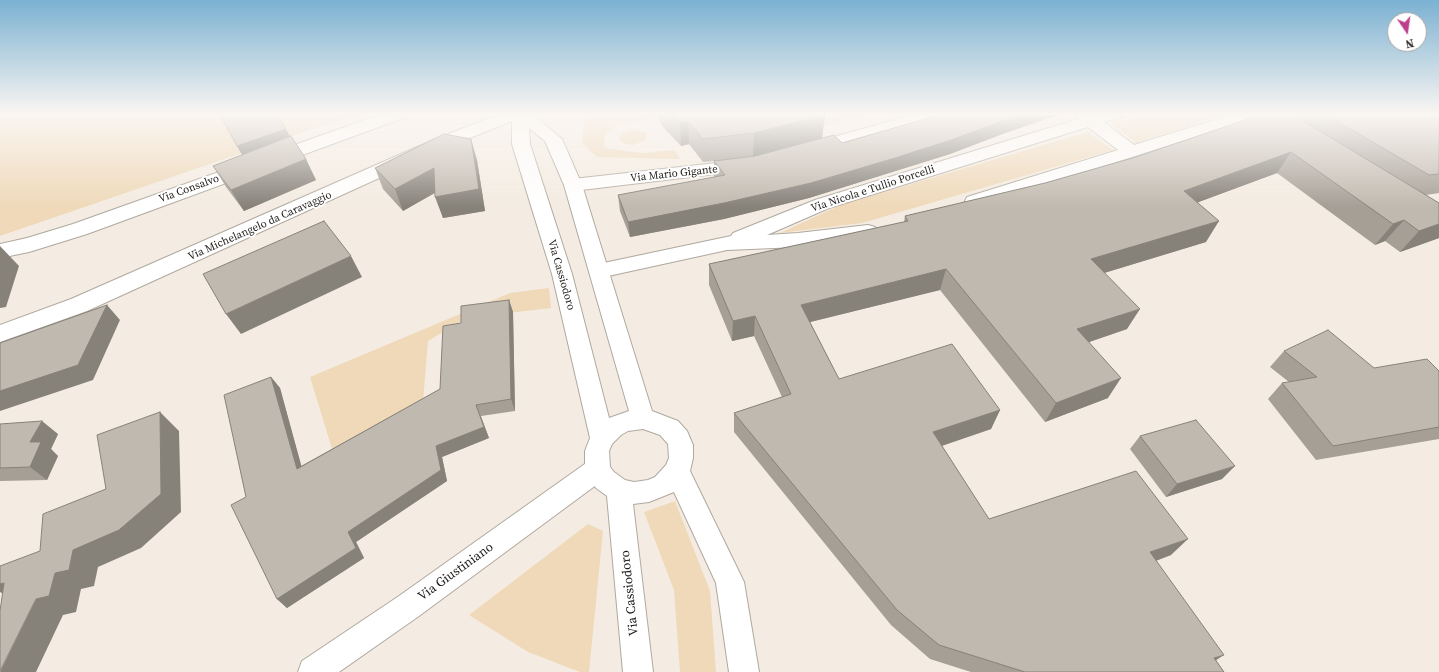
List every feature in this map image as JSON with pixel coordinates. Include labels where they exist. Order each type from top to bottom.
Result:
[{"type":"street","name":"Via Consalvo","points":[[0,251],[29,245],[80,229],[313,144]]},
{"type":"street","name":"Via Michelangelo da Caravaggio","points":[[0,334],[79,305],[134,282],[438,144]]},
{"type":"street","name":"Via Cassiodoro","points":[[521,144],[562,274],[602,438]]},
{"type":"street","points":[[555,144],[573,185],[644,419]]},
{"type":"street","points":[[792,154],[826,144]]},
{"type":"street","name":"Via Nicola e Tullio Porcelli","points":[[727,243],[822,204],[1003,144]]},
{"type":"street","points":[[1122,144],[1132,152]]},
{"type":"street","points":[[956,206],[1155,144]]},
{"type":"street","name":"Via Mario Gigante","points":[[573,185],[762,162]]},
{"type":"street","name":"Via Nicola e Tullio Porcelli","points":[[599,271],[727,243],[798,240],[864,233],[887,227]]},
{"type":"street","points":[[644,419],[657,422],[669,428],[678,438],[681,445],[681,458],[677,471],[664,484],[649,491],[634,493],[619,490],[604,480],[598,469],[597,451],[602,438],[612,428],[624,422],[644,419]]},
{"type":"street","name":"Via Giustiniano","points":[[313,672],[409,606],[598,469]]},
{"type":"street","points":[[677,471],[730,582],[744,672]]},
{"type":"street","name":"Via Cassiodoro","points":[[619,490],[638,672]]},
{"type":"shaded area","points":[[0,144],[267,144],[0,236]]},
{"type":"shaded area","points":[[583,144],[604,144],[604,148],[642,153],[675,150],[680,159],[597,157]]},
{"type":"shaded area","points":[[1046,144],[1105,144],[1113,150],[862,223],[780,233],[843,204]]},
{"type":"shaded area","points":[[549,288],[551,308],[466,318],[428,341],[422,414],[336,462],[310,377],[510,293]]},
{"type":"shaded area","points":[[675,501],[710,591],[716,672],[680,672],[674,590],[644,512]]},
{"type":"shaded area","points":[[588,524],[603,531],[589,672],[580,672],[528,652],[469,615]]},
{"type":"building","points":[[269,144],[296,144],[306,159],[231,190],[213,166]]},
{"type":"building","points":[[423,144],[472,144],[479,189],[435,197],[434,168],[395,189],[375,168]]},
{"type":"building","points":[[799,144],[937,144],[811,183],[724,203],[628,222],[618,195],[725,175],[714,161],[755,156]]},
{"type":"building","points":[[1173,144],[1342,144],[1439,203],[1439,224],[1419,231],[1404,220],[1393,224],[1291,152],[1184,191],[1219,221],[1091,259],[1140,309],[1077,329],[1121,378],[1056,403],[946,269],[801,305],[839,379],[952,344],[1000,410],[933,432],[989,519],[1136,471],[1188,539],[1150,552],[1224,655],[1214,658],[1224,672],[1025,672],[939,645],[897,610],[734,413],[791,394],[755,316],[733,321],[709,264],[908,221],[905,216],[1045,183],[1136,157]]},
{"type":"building","points":[[1377,144],[1439,144],[1439,174],[1429,175]]},
{"type":"building","points":[[324,221],[351,256],[226,314],[203,274]]},
{"type":"building","points":[[509,300],[511,399],[476,405],[484,427],[436,446],[441,470],[348,532],[356,548],[277,599],[231,505],[246,497],[224,395],[271,377],[297,469],[440,389],[443,326],[461,323],[461,306]]},
{"type":"building","points":[[107,305],[78,365],[0,391],[0,343]]},
{"type":"building","points":[[1328,330],[1374,368],[1427,359],[1439,371],[1439,427],[1333,446],[1282,383],[1317,377],[1284,351]]},
{"type":"building","points":[[160,412],[161,494],[119,530],[73,550],[69,570],[55,573],[49,596],[36,599],[0,671],[0,611],[4,583],[0,584],[0,566],[40,551],[43,514],[106,489],[97,435]]},
{"type":"building","points":[[1196,420],[1235,466],[1177,484],[1140,436]]},
{"type":"building","points":[[42,421],[30,442],[41,442],[30,467],[0,468],[0,424]]}]
